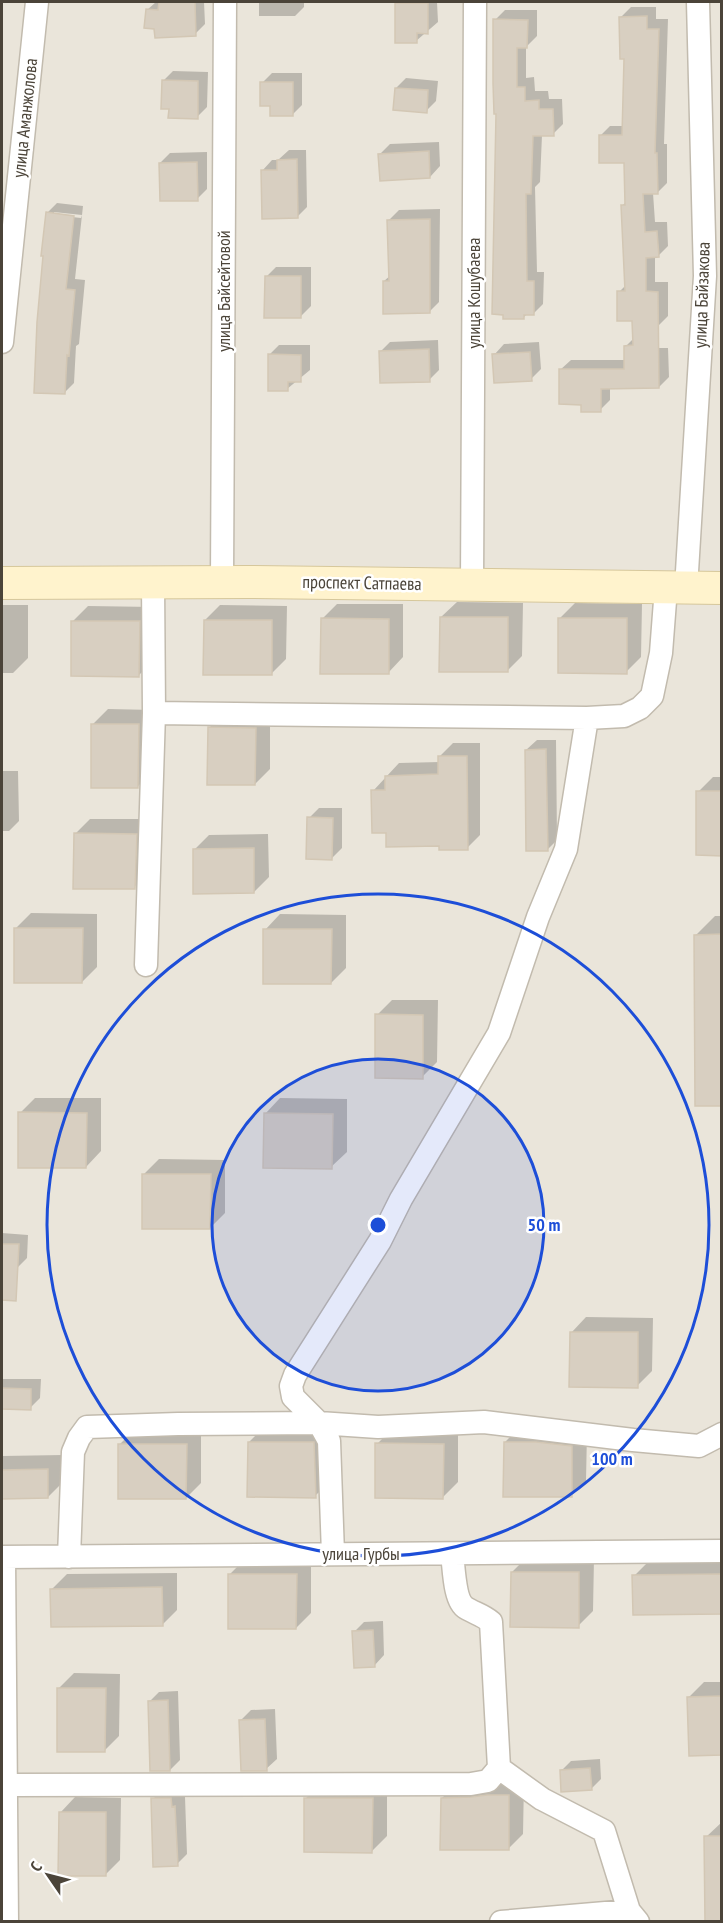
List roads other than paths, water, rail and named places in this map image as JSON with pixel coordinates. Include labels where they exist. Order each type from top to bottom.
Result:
[{"type":"street","name":"улица Аманжолова","points":[[2,342],[37,2]]},
{"type":"street","name":"улица Байсейтовой","points":[[222,581],[225,2]]},
{"type":"street","name":"улица Кошубаева","points":[[472,585],[475,2]]},
{"type":"street","name":"улица Байзакова","points":[[154,713],[587,718],[624,716],[640,708],[652,696],[676,588],[705,276],[698,2]]},
{"type":"street","name":"проспект Сатпаева","points":[[2,583],[222,581],[722,588]]},
{"type":"street","points":[[146,964],[154,713],[153,582]]},
{"type":"street","points":[[333,1554],[329,1441],[319,1423],[293,1397],[291,1386],[295,1375],[380,1241],[401,1199],[499,1034],[538,917],[566,849],[587,718]]},
{"type":"street","points":[[69,1557],[74,1452],[79,1438],[87,1427],[319,1423],[378,1427],[484,1422],[699,1446],[722,1434]]},
{"type":"street","name":"улица Гурбы","points":[[3,1557],[722,1551]]},
{"type":"street","points":[[7,1785],[471,1784],[488,1781],[499,1767],[491,1622],[484,1616],[464,1607],[458,1600],[452,1554]]},
{"type":"street","points":[[3,1557],[8,1922]]},
{"type":"street","points":[[499,1767],[542,1799],[604,1831],[634,1916],[501,1922]]}]
